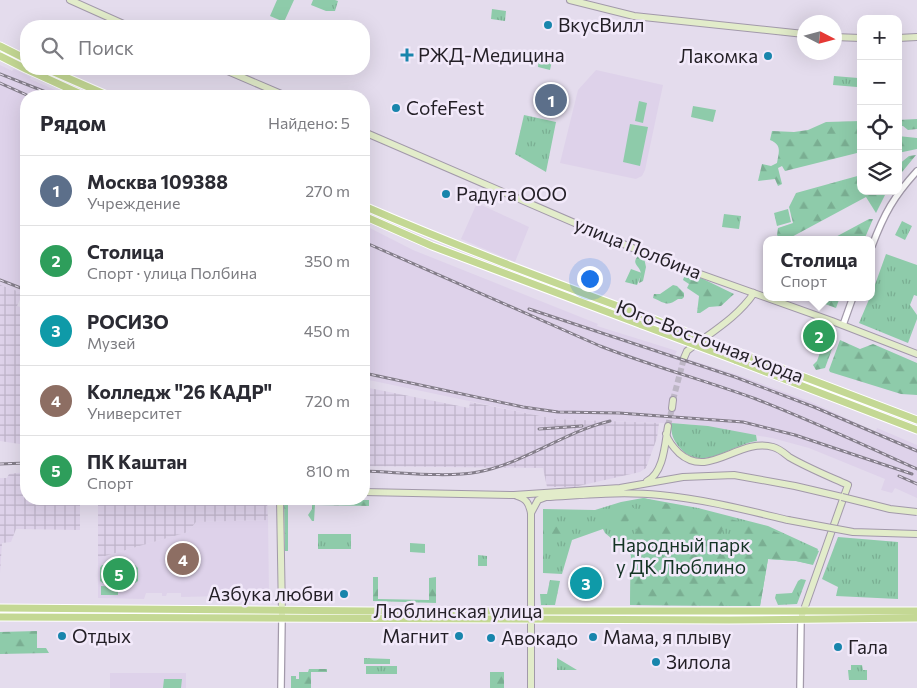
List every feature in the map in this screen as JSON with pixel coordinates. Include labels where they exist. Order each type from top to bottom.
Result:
[{"type":"main road","points":[[70,0],[115,20]]},
{"type":"main road","points":[[570,0],[634,16],[797,33]]},
{"type":"main road","points":[[842,37],[857,38]]},
{"type":"main road","points":[[902,38],[917,37]]},
{"type":"main road","points":[[0,46],[20,56]]},
{"type":"main road","points":[[0,56],[20,66]]},
{"type":"main road","points":[[39,75],[72,90]]},
{"type":"main road","points":[[61,75],[95,90]]},
{"type":"main road","points":[[237,75],[272,90]]},
{"type":"main road","name":"улица Полбина","points":[[370,135],[658,259],[763,296]]},
{"type":"main road","name":"Юго-Восточная хорда","points":[[370,209],[443,240],[917,420]]},
{"type":"main road","name":"Юго-Восточная хорда","points":[[370,219],[432,246],[917,430]]},
{"type":"main road","points":[[685,355],[744,306],[754,293]]},
{"type":"main road","name":"улица Полбина","points":[[776,301],[917,354]]},
{"type":"main road","points":[[672,408],[673,400]]},
{"type":"main road","points":[[642,483],[650,480],[655,474],[662,457],[668,426]]},
{"type":"main road","points":[[666,434],[678,452],[693,461],[715,460],[744,447],[765,445],[780,449],[789,456],[848,485],[802,616]]},
{"type":"main road","points":[[370,492],[514,495],[607,489],[683,477],[734,475],[917,512]]},
{"type":"main road","points":[[828,476],[843,488],[843,498]]},
{"type":"main road","points":[[531,514],[538,500],[546,497],[627,493],[673,496],[853,532],[917,534]]},
{"type":"main road","points":[[514,495],[524,498],[531,514],[531,688]]},
{"type":"main road","points":[[280,505],[282,618]]},
{"type":"main road","name":"Люблинская улица","points":[[0,608],[531,611],[917,618]]},
{"type":"main road","name":"Люблинская улица","points":[[0,617],[531,619],[802,616],[917,611]]},
{"type":"street","points":[[875,239],[890,204],[917,171]]},
{"type":"street","points":[[843,325],[852,301]]},
{"type":"street","points":[[662,457],[669,451],[678,452]]},
{"type":"street","points":[[800,688],[802,616]]},
{"type":"street","points":[[281,688],[282,618]]},
{"type":"shaded area","points":[[0,65],[12,71],[14,69],[20,72],[20,75],[27,75],[31,77],[30,79],[55,90],[20,90],[20,292],[0,285]]},
{"type":"shaded area","points":[[596,70],[663,85],[645,170],[642,176],[636,179],[560,163],[578,90]]},
{"type":"shaded area","points":[[477,203],[529,227],[515,262],[461,239]]},
{"type":"shaded area","points":[[370,228],[413,250],[598,324],[597,326],[677,351],[675,355],[738,375],[811,402],[872,430],[876,431],[877,428],[917,445],[917,498],[895,488],[892,493],[881,490],[885,479],[809,448],[772,438],[689,424],[555,419],[370,380]]},
{"type":"shaded area","points":[[0,285],[20,292],[20,300],[17,306],[20,307],[20,444],[0,441]]},
{"type":"shaded area","points":[[370,388],[469,408],[470,402],[555,419],[659,423],[657,438],[646,468],[640,472],[574,487],[547,487],[543,468],[370,466]]},
{"type":"shaded area","points":[[20,473],[20,505],[80,505],[80,530],[16,529],[11,542],[2,543],[0,574],[0,478],[7,478],[9,474]]},
{"type":"shaded area","points":[[98,505],[267,505],[268,520],[196,522],[188,532],[98,558]]},
{"type":"shaded area","points":[[268,520],[269,595],[181,597],[181,593],[167,593],[166,596],[162,596],[162,593],[146,593],[144,599],[98,598],[98,558],[188,532],[196,522]]},
{"type":"shaded area","points":[[110,673],[186,673],[186,688],[110,688]]},
{"type":"green space","points":[[277,0],[294,0],[285,20],[270,16]]},
{"type":"green space","points":[[313,0],[338,1],[335,11],[326,11],[311,5]]},
{"type":"green space","points":[[492,9],[506,11],[505,21],[491,19]]},
{"type":"green space","points":[[539,58],[552,61],[550,70],[538,67]]},
{"type":"green space","points":[[834,76],[857,78],[857,87],[833,85]]},
{"type":"green space","points":[[639,101],[647,103],[643,123],[635,121]]},
{"type":"green space","points":[[693,106],[716,110],[713,122],[691,117]]},
{"type":"green space","points":[[524,115],[556,122],[546,172],[515,154]]},
{"type":"green space","points":[[917,119],[917,129],[908,130],[902,126],[902,120]]},
{"type":"green space","points":[[857,121],[857,153],[785,171],[782,166],[778,168],[782,184],[778,186],[775,179],[758,181],[762,164],[771,166],[777,163],[779,149],[770,140],[772,131],[794,132],[808,130],[826,122]]},
{"type":"green space","points":[[630,124],[648,127],[640,166],[623,162]]},
{"type":"green space","points":[[902,136],[917,138],[917,149],[902,152]]},
{"type":"green space","points":[[916,155],[902,172],[902,162],[909,156]]},
{"type":"green space","points":[[857,176],[857,195],[885,195],[876,213],[866,197],[793,236],[778,236],[778,228],[793,223],[789,207],[796,193]]},
{"type":"green space","points":[[788,209],[791,222],[777,226],[774,213]]},
{"type":"green space","points":[[724,214],[741,216],[739,229],[722,227]]},
{"type":"green space","points":[[869,219],[873,219],[866,236],[837,236]]},
{"type":"green space","points":[[902,221],[912,226],[905,240],[895,235]]},
{"type":"green space","points":[[886,254],[917,265],[917,296],[914,295],[910,305],[917,315],[917,319],[908,343],[859,323],[868,301],[875,301],[875,285]]},
{"type":"green space","points":[[638,256],[644,258],[646,267],[643,281],[639,283],[641,273],[635,261]]},
{"type":"green space","points":[[631,269],[642,273],[637,285],[625,282]]},
{"type":"green space","points":[[685,274],[695,275],[734,294],[721,306],[709,307],[697,313],[699,296],[687,288],[689,284],[683,280]]},
{"type":"green space","points":[[673,285],[677,286],[684,293],[682,299],[668,304],[653,298],[654,294],[660,294]]},
{"type":"green space","points":[[825,301],[839,301],[836,308],[825,304]]},
{"type":"green space","points":[[827,333],[833,335],[835,341],[825,368],[816,370],[813,365],[817,361]]},
{"type":"green space","points":[[840,340],[860,349],[873,344],[917,363],[917,395],[901,394],[830,372],[829,370]]},
{"type":"green space","points":[[671,423],[708,426],[756,435],[757,441],[707,458],[698,458],[688,455],[680,448],[673,437]]},
{"type":"green space","name":"Народный парк у ДК Люблино","points":[[643,498],[698,508],[768,526],[818,549],[811,564],[768,559],[760,606],[630,605],[631,555],[605,533],[603,529],[572,540],[562,574],[543,573],[543,509],[595,510]]},
{"type":"green space","name":"Народный парк у ДК Люблино","points":[[643,498],[767,528],[819,551],[813,565],[796,561],[768,559],[760,606],[630,605],[630,542],[637,529],[638,520],[630,519],[624,526],[616,527],[608,521],[610,516],[616,512],[623,513],[624,508],[629,506],[641,511],[648,505]],"holes":[[[730,522],[738,522],[737,544],[741,553],[735,562],[740,567],[737,574],[724,577],[716,567],[718,563],[728,558],[729,555],[713,547],[715,542],[719,540],[723,528]],[[661,552],[674,552],[672,571],[660,570]]]},
{"type":"green space","points":[[284,505],[288,505],[288,551],[285,551]]},
{"type":"green space","points":[[312,505],[315,505],[314,521],[308,515]]},
{"type":"green space","points":[[315,505],[369,505],[369,506]]},
{"type":"green space","points":[[544,524],[553,525],[569,532],[566,543],[556,537],[552,542],[545,539]]},
{"type":"green space","points":[[318,534],[351,534],[351,549],[318,549]]},
{"type":"green space","points":[[838,537],[898,542],[898,599],[836,596],[838,587],[822,579]]},
{"type":"green space","points":[[410,543],[425,544],[425,553],[410,552]]},
{"type":"green space","points":[[478,555],[487,556],[487,566],[478,566]]},
{"type":"green space","points":[[102,565],[135,565],[138,568],[138,581],[135,583],[103,583],[100,581],[100,568]]},
{"type":"green space","points":[[373,577],[378,577],[378,599],[429,600],[429,578],[436,577],[436,603],[373,601]]},
{"type":"green space","points":[[801,579],[806,580],[797,604],[778,605],[775,598],[776,594],[792,593]]},
{"type":"green space","points":[[550,580],[560,581],[555,605],[541,605],[540,594],[547,594]]},
{"type":"green space","points":[[101,586],[118,587],[118,595],[101,595]]},
{"type":"green space","points":[[37,631],[37,648],[46,648],[49,653],[0,654],[0,632]]},
{"type":"green space","points":[[364,658],[390,659],[390,664],[364,664]]},
{"type":"green space","points":[[557,658],[577,670],[557,670]]},
{"type":"green space","points":[[851,665],[862,665],[863,670],[867,670],[867,680],[849,680],[848,670],[851,670]]},
{"type":"green space","points":[[366,666],[397,666],[397,674],[366,674]]},
{"type":"green space","points":[[309,669],[327,669],[327,672],[311,672],[311,688],[291,688],[291,676],[296,676],[296,679],[299,679],[299,672],[308,672]]},
{"type":"green space","points":[[490,672],[504,672],[504,688],[490,688]]},
{"type":"green space","points":[[164,679],[182,679],[181,688],[163,688]]},
{"type":"tunnel","points":[[673,400],[684,358]]},
{"type":"tunnel","points":[[668,426],[672,408]]},
{"type":"railway","points":[[0,74],[41,90]]},
{"type":"railway","points":[[0,83],[20,92]]},
{"type":"railway","points":[[370,245],[600,346],[756,399],[917,469]]},
{"type":"railway","points":[[0,280],[20,288]]},
{"type":"railway","points":[[529,309],[735,377],[814,407],[917,451]]},
{"type":"railway","points":[[370,374],[523,407],[558,412],[619,413],[743,422],[795,435],[912,474]]},
{"type":"railway","points":[[370,471],[437,475],[478,472],[512,462],[577,432],[610,421]]},
{"type":"railway","points":[[539,429],[582,426]]},
{"type":"railway","points":[[0,464],[20,463]]},
{"type":"railway","points":[[899,476],[917,484]]},
{"type":"place","name":"ВкусВилл","points":[[548,25]]},
{"type":"place","name":"РЖД-Медицина","points":[[407,55]]},
{"type":"place","name":"Лакомка","points":[[768,56]]},
{"type":"place","name":"Москва 109388","points":[[551,100]]},
{"type":"place","name":"CofeFest","points":[[396,108]]},
{"type":"place","name":"Радуга ООО","points":[[446,194]]},
{"type":"place","name":"Столица","points":[[819,336]]},
{"type":"place","name":"Колледж \"26 КАДР\"","points":[[183,559]]},
{"type":"place","name":"ПК Каштан","points":[[119,574]]},
{"type":"place","name":"РОСИЗО","points":[[586,583]]},
{"type":"place","name":"Азбука любви","points":[[344,594]]},
{"type":"place","name":"Отдых","points":[[62,636]]},
{"type":"place","name":"Магнит","points":[[459,636]]},
{"type":"place","name":"Мама, я плыву","points":[[593,637]]},
{"type":"place","name":"Авокадо","points":[[491,638]]},
{"type":"place","name":"Гала","points":[[838,647]]},
{"type":"place","name":"Зилола","points":[[656,662]]}]
